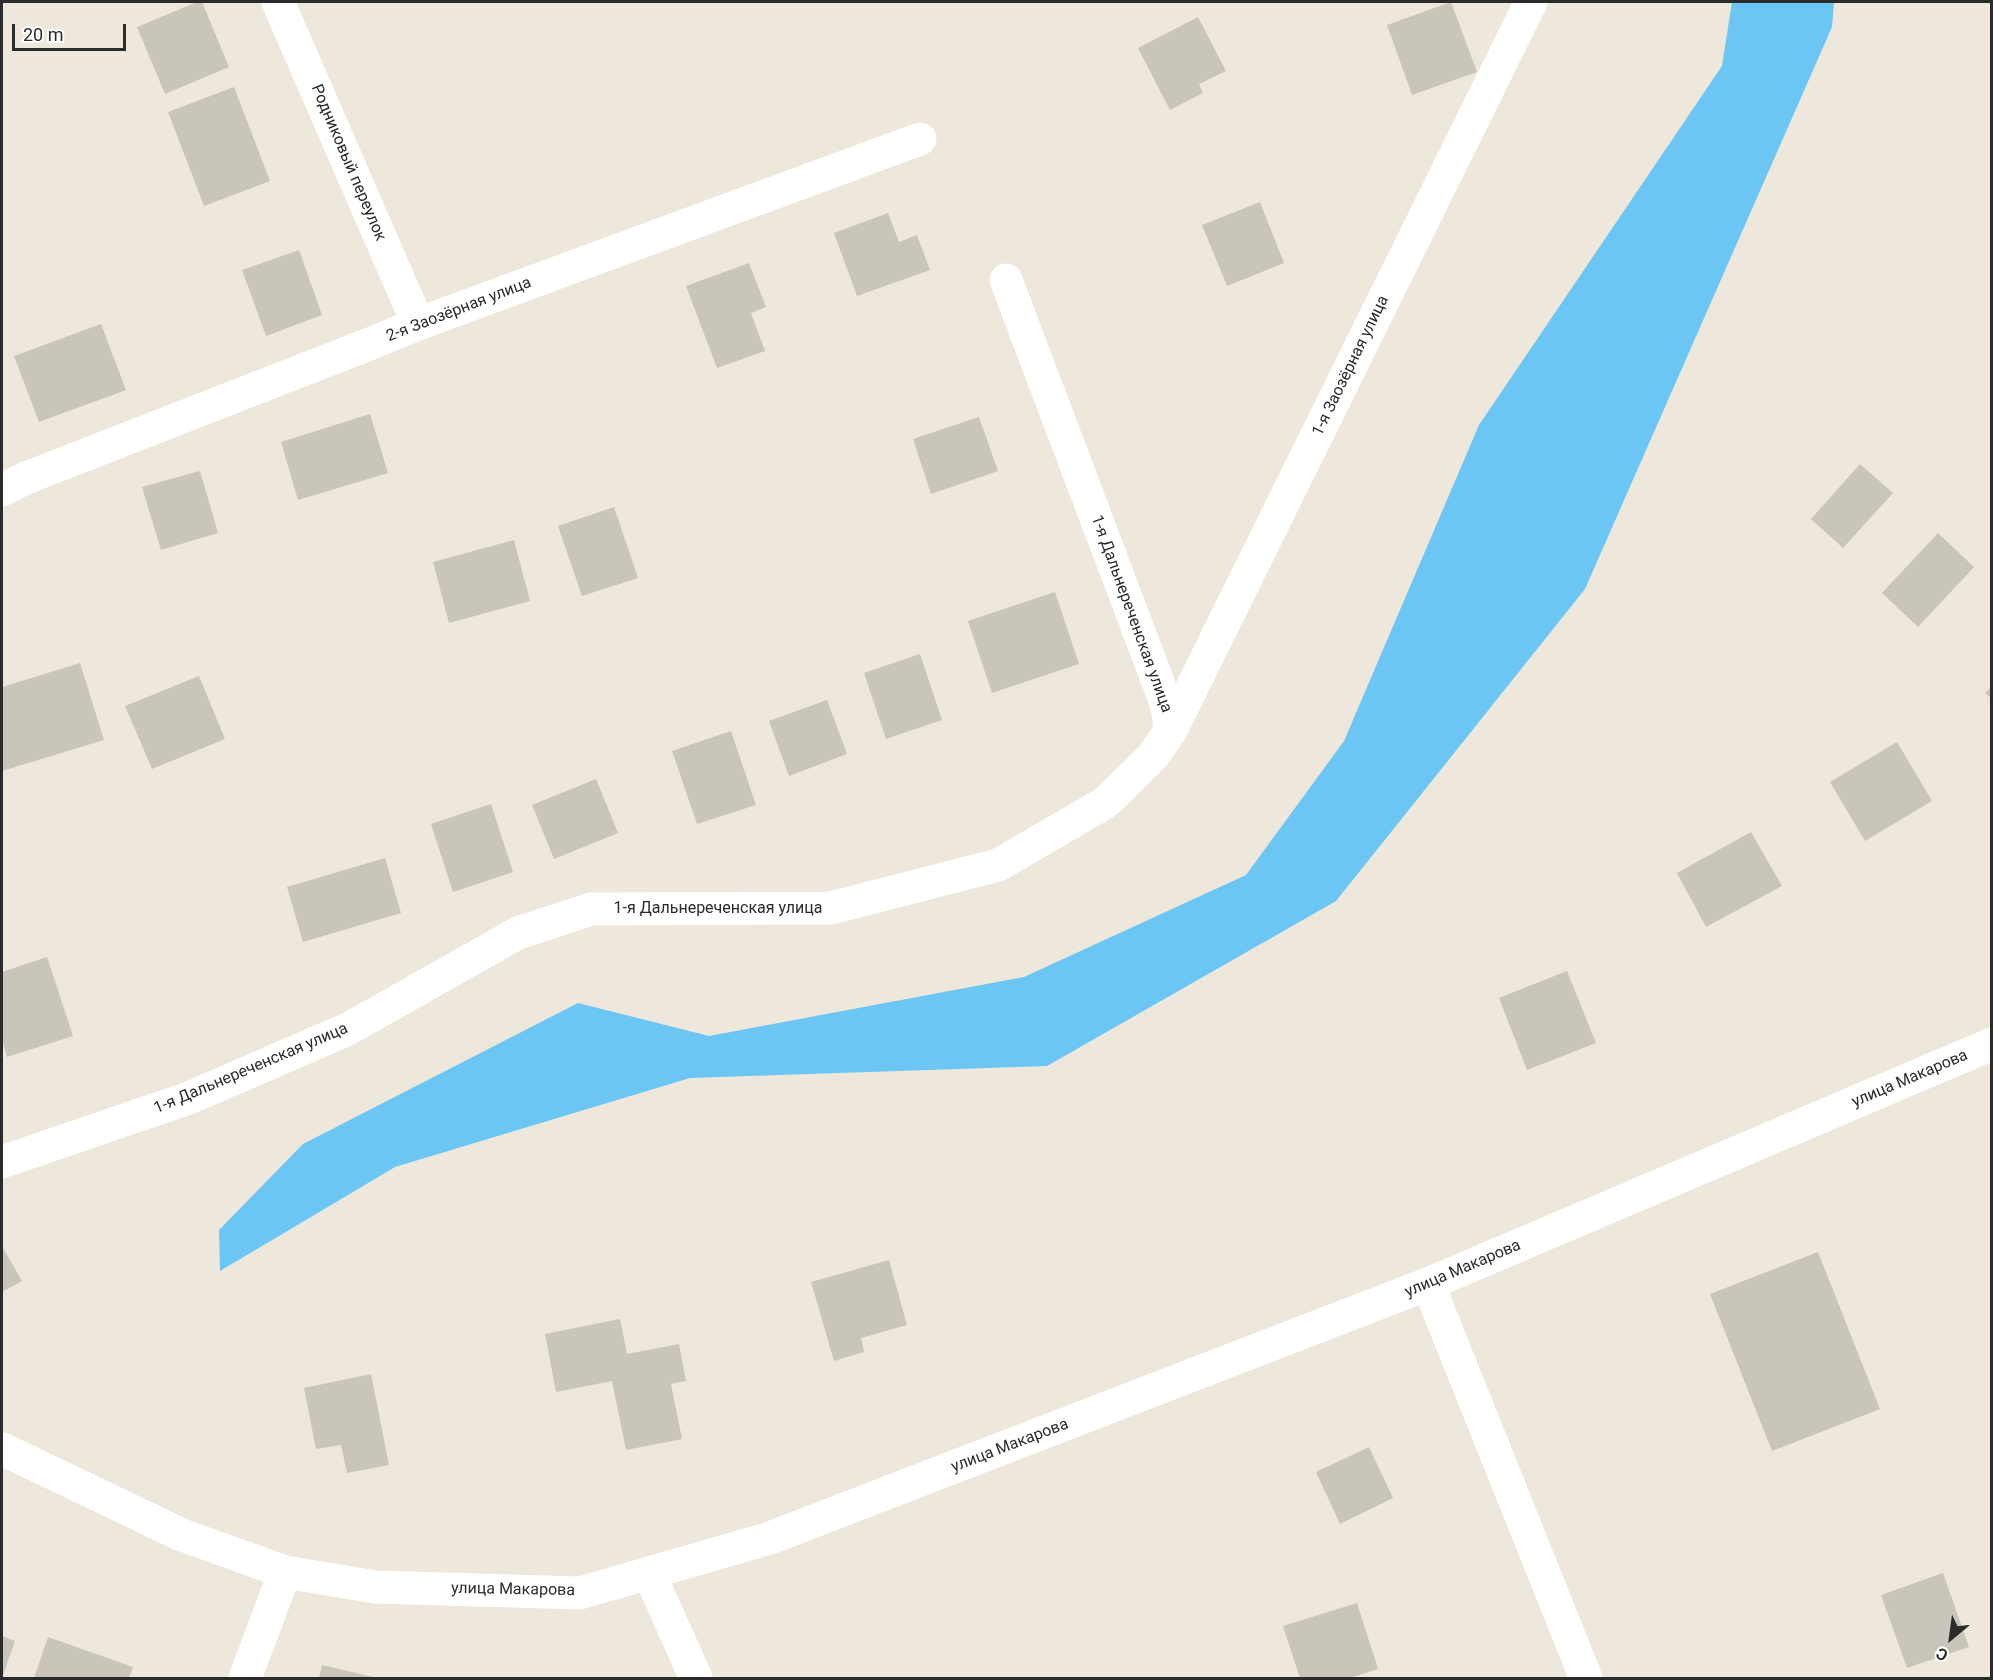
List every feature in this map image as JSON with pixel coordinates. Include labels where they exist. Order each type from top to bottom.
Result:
[{"type":"street","name":"Родниковый переулок","points":[[278,2],[418,324]]},
{"type":"street","name":"1-я Заозёрная улица","points":[[1171,730],[1531,2]]},
{"type":"street","name":"2-я Заозёрная улица","points":[[2,490],[26,478],[418,324],[920,139]]},
{"type":"street","name":"1-я Дальнереченская улица","points":[[2,1162],[189,1098],[348,1029],[518,933],[591,909],[831,908],[998,865],[1105,803],[1153,756],[1171,730],[1166,703],[1006,280]]},
{"type":"street","name":"улица Макарова","points":[[2,1449],[182,1535],[285,1572],[376,1587],[580,1593],[770,1538],[1428,1284],[1992,1044]]},
{"type":"street","points":[[1428,1284],[1586,1678]]},
{"type":"street","points":[[245,1678],[285,1572]]},
{"type":"street","points":[[649,1573],[696,1678]]},
{"type":"water","points":[[1732,2],[1834,2],[1832,27],[1585,589],[1336,901],[1047,1066],[690,1078],[395,1167],[220,1271],[219,1230],[303,1144],[578,1003],[709,1036],[1024,977],[1246,875],[1344,741],[1479,425],[1722,66]]},
{"type":"building","points":[[202,2],[229,67],[165,94],[137,27]]},
{"type":"building","points":[[1451,2],[1477,72],[1412,95],[1387,25]]},
{"type":"building","points":[[1198,17],[1226,71],[1199,84],[1203,93],[1170,110],[1138,48]]},
{"type":"building","points":[[234,87],[270,181],[204,206],[168,112]]},
{"type":"building","points":[[1260,202],[1284,263],[1227,286],[1202,225]]},
{"type":"building","points":[[888,213],[899,242],[917,235],[930,270],[857,296],[834,233]]},
{"type":"building","points":[[299,250],[322,315],[266,336],[242,270]]},
{"type":"building","points":[[749,263],[766,307],[751,313],[765,351],[717,368],[686,286]]},
{"type":"building","points":[[101,324],[126,390],[39,422],[14,356]]},
{"type":"building","points":[[370,414],[388,473],[298,500],[281,442]]},
{"type":"building","points":[[979,417],[998,471],[931,494],[913,439]]},
{"type":"building","points":[[1860,464],[1893,493],[1843,548],[1811,519]]},
{"type":"building","points":[[200,471],[218,533],[161,550],[142,487]]},
{"type":"building","points":[[614,507],[638,578],[582,596],[558,526]]},
{"type":"building","points":[[1938,533],[1974,567],[1918,627],[1882,593]]},
{"type":"building","points":[[514,540],[530,601],[449,623],[433,562]]},
{"type":"building","points":[[1055,592],[1079,664],[992,693],[968,621]]},
{"type":"building","points":[[920,654],[942,720],[886,739],[864,673]]},
{"type":"building","points":[[80,663],[104,740],[2,771],[2,687]]},
{"type":"building","points":[[199,676],[225,739],[152,769],[125,706]]},
{"type":"building","points":[[1992,686],[1992,699],[1985,693]]},
{"type":"building","points":[[827,700],[847,754],[789,776],[769,721]]},
{"type":"building","points":[[731,731],[756,805],[697,824],[672,751]]},
{"type":"building","points":[[1897,742],[1932,801],[1865,841],[1830,782]]},
{"type":"building","points":[[596,779],[618,833],[554,859],[532,805]]},
{"type":"building","points":[[491,804],[513,872],[453,892],[431,824]]},
{"type":"building","points":[[1751,832],[1782,886],[1706,927],[1677,873]]},
{"type":"building","points":[[385,858],[401,913],[303,942],[287,887]]},
{"type":"building","points":[[47,957],[73,1036],[7,1057],[2,1039],[2,972]]},
{"type":"building","points":[[1567,971],[1596,1043],[1527,1070],[1499,998]]},
{"type":"building","points":[[2,1246],[22,1281],[2,1292]]},
{"type":"building","points":[[1818,1252],[1880,1409],[1772,1451],[1710,1294]]},
{"type":"building","points":[[889,1260],[907,1325],[861,1338],[864,1352],[834,1361],[811,1282]]},
{"type":"building","points":[[620,1319],[627,1354],[679,1344],[686,1381],[671,1384],[682,1439],[626,1450],[612,1381],[556,1392],[545,1334]]},
{"type":"building","points":[[371,1374],[389,1465],[347,1473],[341,1445],[316,1449],[304,1388]]},
{"type":"building","points":[[1369,1447],[1393,1498],[1340,1524],[1316,1472]]},
{"type":"building","points":[[1943,1573],[1969,1647],[1907,1668],[1881,1595]]},
{"type":"building","points":[[1357,1603],[1378,1669],[1350,1678],[1300,1678],[1283,1626]]},
{"type":"building","points":[[2,1636],[15,1641],[2,1678]]},
{"type":"building","points":[[48,1637],[133,1667],[129,1678],[34,1678]]},
{"type":"building","points":[[322,1665],[377,1678],[319,1678]]}]
